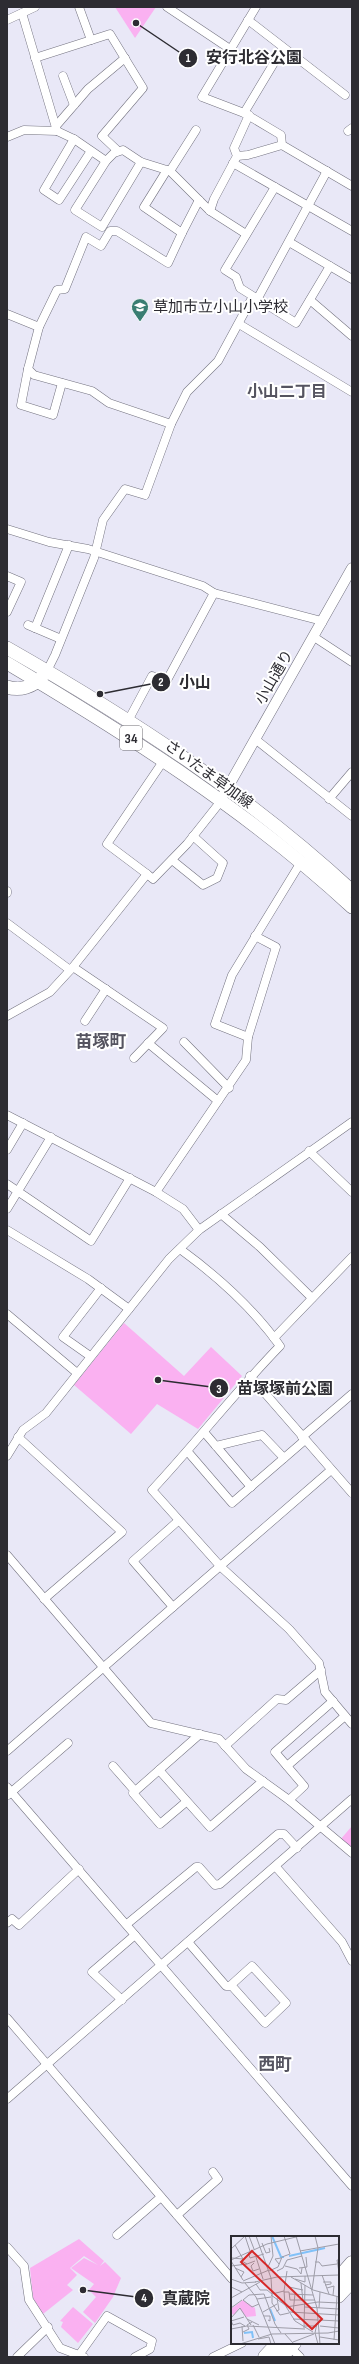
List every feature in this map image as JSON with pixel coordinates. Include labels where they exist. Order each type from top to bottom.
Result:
[{"type":"highway","points":[[339,2278],[352,2264]]},
{"type":"highway","points":[[339,2295],[352,2281]]},
{"type":"highway","points":[[265,2357],[291,2347]]},
{"type":"highway","points":[[281,2357],[291,2347]]},
{"type":"main road","name":"さいたま草加線","points":[[7,648],[129,719],[224,795],[352,907]]},
{"type":"main road","name":"さいたま草加線","points":[[7,663],[164,760],[224,795],[308,852],[352,891]]},
{"type":"main road","points":[[7,688],[18,690],[38,681],[46,671]]},
{"type":"street","points":[[7,20],[35,7]]},
{"type":"street","points":[[79,7],[91,40]]},
{"type":"street","points":[[167,7],[230,49]]},
{"type":"street","points":[[256,7],[202,97],[246,114],[281,135],[282,145]]},
{"type":"street","points":[[22,13],[56,129]]},
{"type":"street","points":[[248,20],[345,95]]},
{"type":"street","points":[[35,58],[110,34],[143,88],[102,136],[118,151]]},
{"type":"street","points":[[210,210],[214,199],[235,159],[234,148],[246,114],[283,48]]},
{"type":"street","points":[[56,129],[88,89],[125,58]]},
{"type":"street","points":[[63,76],[74,105]]},
{"type":"street","points":[[7,137],[34,129],[56,129],[74,139],[106,161]]},
{"type":"street","points":[[182,233],[144,207],[196,130]]},
{"type":"street","points":[[74,139],[44,190],[59,200],[91,151]]},
{"type":"street","points":[[235,159],[282,145],[352,186]]},
{"type":"street","points":[[199,200],[168,263],[115,231],[102,227],[75,210],[106,161],[114,153],[123,150],[141,162],[169,171],[210,210],[246,234]]},
{"type":"street","points":[[235,159],[275,187],[352,231]]},
{"type":"street","points":[[102,227],[141,162]]},
{"type":"street","points":[[46,671],[61,639],[94,551],[103,520],[125,489],[144,495],[171,424],[187,392],[218,361],[251,300],[259,296],[290,242],[327,171]]},
{"type":"street","points":[[275,187],[225,270],[236,277],[240,288],[296,323],[330,266]]},
{"type":"street","points":[[62,383],[53,415],[21,405],[28,369],[39,327],[57,290],[65,289],[86,238],[101,246],[110,231],[115,231]]},
{"type":"street","points":[[290,242],[352,279]]},
{"type":"street","points":[[310,300],[352,336]]},
{"type":"street","points":[[7,314],[39,327]]},
{"type":"street","points":[[239,324],[352,392]]},
{"type":"street","points":[[28,369],[34,375],[92,391],[109,403],[171,424]]},
{"type":"street","points":[[7,529],[94,551],[203,586],[214,593],[318,620],[322,624]]},
{"type":"street","points":[[61,639],[31,627],[69,545]]},
{"type":"street","name":"小山通り","points":[[224,795],[322,624],[352,568]]},
{"type":"street","points":[[7,576],[21,582],[7,612]]},
{"type":"street","points":[[129,719],[152,676],[166,682],[214,593]]},
{"type":"street","points":[[314,637],[352,662]]},
{"type":"street","points":[[255,739],[352,816]]},
{"type":"street","points":[[164,760],[107,844],[147,874],[154,878],[172,860],[193,836],[224,795]]},
{"type":"street","points":[[329,799],[352,772]]},
{"type":"street","points":[[172,860],[203,885],[216,878],[223,863],[193,836]]},
{"type":"street","points":[[248,1037],[215,1024],[232,975],[300,862]]},
{"type":"street","points":[[7,1016],[50,992],[72,969],[147,874]]},
{"type":"street","points":[[8,925],[72,969],[106,989],[163,1028],[134,1058]]},
{"type":"street","points":[[156,1192],[218,1101],[229,1088],[246,1060],[248,1037],[276,947],[255,936]]},
{"type":"street","points":[[85,1021],[106,989]]},
{"type":"street","points":[[184,1042],[201,1054],[229,1088]]},
{"type":"street","points":[[148,1043],[218,1101]]},
{"type":"street","points":[[7,1115],[156,1192],[183,1209],[199,1230]]},
{"type":"street","points":[[7,1456],[23,1430],[46,1413],[129,1309],[180,1249],[199,1230],[352,1122]]},
{"type":"street","points":[[7,1150],[23,1123]]},
{"type":"street","points":[[7,1209],[51,1137]]},
{"type":"street","points":[[309,1151],[352,1192]]},
{"type":"street","points":[[7,1184],[91,1241],[130,1178]]},
{"type":"street","points":[[221,1214],[260,1247],[312,1298]]},
{"type":"street","points":[[7,1230],[101,1288],[129,1309]]},
{"type":"street","points":[[180,1249],[206,1268],[251,1311],[280,1346],[250,1376],[188,1452],[152,1490],[178,1521],[221,1567],[289,1629],[319,1662],[325,1692],[352,1724]]},
{"type":"street","points":[[274,1338],[352,1258]]},
{"type":"street","points":[[90,1356],[63,1337],[101,1288]]},
{"type":"street","points":[[7,1314],[77,1373]]},
{"type":"street","points":[[250,1376],[303,1439],[352,1493]]},
{"type":"street","points":[[188,1452],[232,1503],[284,1458],[352,1394]]},
{"type":"street","points":[[204,1432],[251,1486]]},
{"type":"street","points":[[216,1446],[262,1435],[284,1458]]},
{"type":"street","points":[[18,1437],[122,1532],[44,1599]]},
{"type":"street","points":[[7,1751],[221,1567],[331,1470]]},
{"type":"street","points":[[173,1607],[133,1561],[178,1521]]},
{"type":"street","points":[[7,1555],[150,1723],[220,1738],[225,1746],[246,1769],[289,1800],[352,1853]]},
{"type":"street","points":[[225,1746],[277,1699],[286,1700],[321,1670]]},
{"type":"street","points":[[289,1800],[304,1786],[275,1752],[333,1701]]},
{"type":"street","points":[[287,1766],[345,1716]]},
{"type":"street","points":[[135,1791],[200,1734]]},
{"type":"street","points":[[68,1743],[8,1792],[79,1869],[352,2186]]},
{"type":"street","points":[[113,1766],[135,1791],[133,1793],[160,1824],[186,1802]]},
{"type":"street","points":[[158,1770],[210,1827],[263,1781]]},
{"type":"street","points":[[7,2099],[276,1867],[352,1799]]},
{"type":"street","points":[[126,1924],[196,1867],[199,1867],[215,1885],[220,1884],[278,1834],[284,1834],[297,1848]]},
{"type":"street","points":[[276,1867],[342,1942],[352,1960]]},
{"type":"street","points":[[7,1923],[12,1919],[19,1925],[79,1869]]},
{"type":"street","points":[[122,2000],[92,1972],[135,1935]]},
{"type":"street","points":[[188,1942],[226,1986],[231,1985],[252,1966],[286,2003],[265,2023],[231,1985]]},
{"type":"street","points":[[7,2018],[231,2278]]},
{"type":"street","points":[[177,2215],[218,2178],[213,2172]]},
{"type":"street","points":[[117,2235],[161,2197]]},
{"type":"street","points":[[8,2251],[24,2266],[29,2300],[40,2319],[48,2327],[65,2354],[82,2356],[107,2316],[152,2341],[150,2349],[135,2357]]},
{"type":"street","points":[[17,2357],[48,2327]]},
{"type":"street","points":[[213,2357],[240,2344]]},
{"type":"shaded area","points":[[115,7],[156,7],[135,38]]},
{"type":"shaded area","points":[[124,1323],[184,1376],[211,1347],[242,1376],[198,1429],[157,1404],[131,1434],[74,1385]]},
{"type":"shaded area","points":[[352,1826],[352,1848],[340,1840]]},
{"type":"shaded area","points":[[79,2239],[104,2261],[100,2266],[105,2262],[121,2278],[113,2297],[95,2323],[83,2312],[96,2297],[89,2290],[94,2284],[71,2268],[84,2258],[98,2265],[84,2256],[70,2268],[77,2275],[67,2285],[73,2290],[43,2314],[33,2298],[30,2268]]},
{"type":"shaded area","points":[[73,2307],[93,2324],[78,2343],[61,2327],[63,2322],[60,2321]]},
{"type":"place","name":"安行北谷公園","points":[[136,23]]},
{"type":"place","name":"草加市立小山小学校","points":[[140,322]]},
{"type":"place","name":"小山","points":[[100,694]]},
{"type":"place","name":"苗塚塚前公園","points":[[158,1380]]},
{"type":"place","name":"真蔵院","points":[[83,2290]]},
{"type":"district","name":"小山二丁目","points":[[287,391]]},
{"type":"district","name":"苗塚町","points":[[101,1041]]},
{"type":"district","name":"西町","points":[[275,2064]]}]
